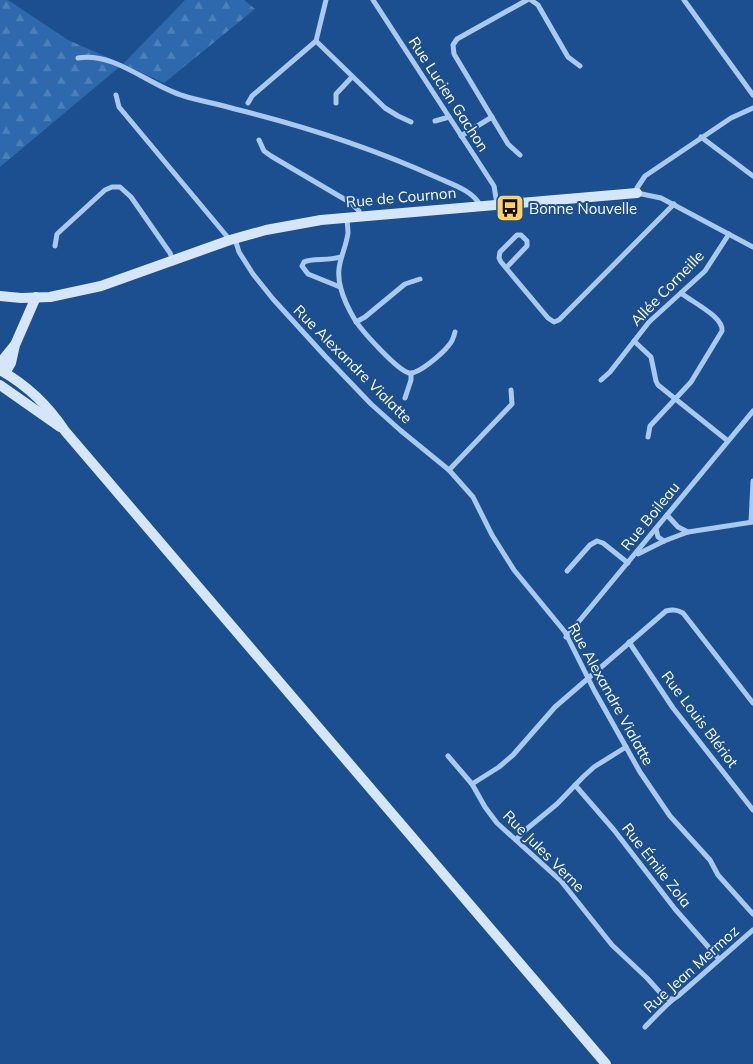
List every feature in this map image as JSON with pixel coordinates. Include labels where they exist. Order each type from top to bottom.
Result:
[{"type":"main road","name":"Rue de Cournon","points":[[0,296],[22,298],[50,297],[101,286],[232,239],[290,225],[360,216],[637,193]]},
{"type":"main road","points":[[22,298],[27,318]]},
{"type":"main road","points":[[0,370],[8,368],[11,362],[15,345],[36,298]]},
{"type":"main road","points":[[0,363],[15,345]]},
{"type":"main road","points":[[0,370],[15,378],[44,402],[65,431],[606,1064]]},
{"type":"main road","points":[[0,385],[65,431]]},
{"type":"street","points":[[248,103],[252,96],[316,41],[326,0]]},
{"type":"street","name":"Rue Lucien Gachon","points":[[373,0],[494,186],[497,204]]},
{"type":"street","points":[[520,155],[508,144],[454,54],[453,45],[457,39],[527,0]]},
{"type":"street","points":[[531,0],[538,5],[568,57],[580,66]]},
{"type":"street","points":[[684,0],[753,95]]},
{"type":"street","points":[[316,41],[385,108],[410,122]]},
{"type":"street","points":[[78,58],[87,56],[108,61],[184,96],[287,123],[389,156],[464,190],[478,201],[480,205]]},
{"type":"street","points":[[336,103],[336,94],[352,77]]},
{"type":"street","name":"Rue Alexandre Vialatte","points":[[116,95],[118,108],[232,239],[243,259],[273,299],[377,410],[449,470],[473,497],[492,535],[514,570],[565,632],[640,772],[670,816],[710,860],[718,875],[753,914]]},
{"type":"street","points":[[637,193],[640,181],[644,176],[731,118],[753,108]]},
{"type":"street","points":[[435,121],[449,117]]},
{"type":"street","points":[[461,136],[492,117]]},
{"type":"street","points":[[701,137],[753,176]]},
{"type":"street","points":[[259,140],[264,151],[270,156],[351,203],[359,211],[360,216]]},
{"type":"street","points":[[55,246],[57,234],[100,193],[110,187],[117,187],[123,189],[131,197],[170,253],[172,261]]},
{"type":"street","name":"Rue de Cournon","points":[[637,193],[661,198],[674,204],[753,247]]},
{"type":"street","points":[[506,268],[527,246],[527,241],[521,234],[516,235],[500,252],[499,258],[506,268],[548,318],[554,322],[559,320],[674,204]]},
{"type":"street","points":[[347,218],[348,232],[340,257],[340,287],[356,322],[390,359],[405,371],[411,373],[419,371],[450,345],[455,332]]},
{"type":"street","name":"Allée Corneille","points":[[601,380],[610,372],[649,322],[706,271],[729,234]]},
{"type":"street","points":[[340,257],[326,260],[308,260],[302,266],[308,274],[340,287]]},
{"type":"street","points":[[356,322],[366,317],[404,284],[420,279]]},
{"type":"street","points":[[648,437],[650,426],[695,376],[720,336],[723,326],[718,319],[681,293]]},
{"type":"street","points":[[634,341],[651,357],[656,381],[728,441]]},
{"type":"street","points":[[405,398],[411,380],[411,373]]},
{"type":"street","points":[[449,470],[512,404],[511,390]]},
{"type":"street","name":"Rue Boileau","points":[[566,636],[635,555],[702,470],[753,411]]},
{"type":"street","points":[[635,555],[688,532],[752,522],[753,481]]},
{"type":"street","points":[[667,515],[678,527],[688,532]]},
{"type":"street","points":[[656,529],[658,537],[664,541]]},
{"type":"street","points":[[567,571],[590,544],[596,541],[603,543],[628,563]]},
{"type":"street","points":[[472,784],[499,767],[513,755],[556,707],[666,611],[675,609],[683,613],[753,703]]},
{"type":"street","name":"Rue Louis Blériot","points":[[629,642],[673,708],[753,810]]},
{"type":"street","points":[[516,840],[557,804],[594,767],[626,747]]},
{"type":"street","name":"Rue Jules Verne","points":[[448,756],[472,784],[492,816],[561,881],[605,938],[665,998],[672,999]]},
{"type":"street","name":"Rue Émile Zola","points":[[575,785],[614,830],[675,909],[719,959]]},
{"type":"street","name":"Rue Jean Mermoz","points":[[645,1027],[672,999],[678,996],[753,930]]},
{"type":"green space","points":[[0,0],[8,0],[68,40],[123,64],[0,167]]},
{"type":"green space","points":[[185,0],[244,0],[255,9],[164,83],[123,64]]},
{"type":"place","name":"Bonne Nouvelle","points":[[510,208]]}]
